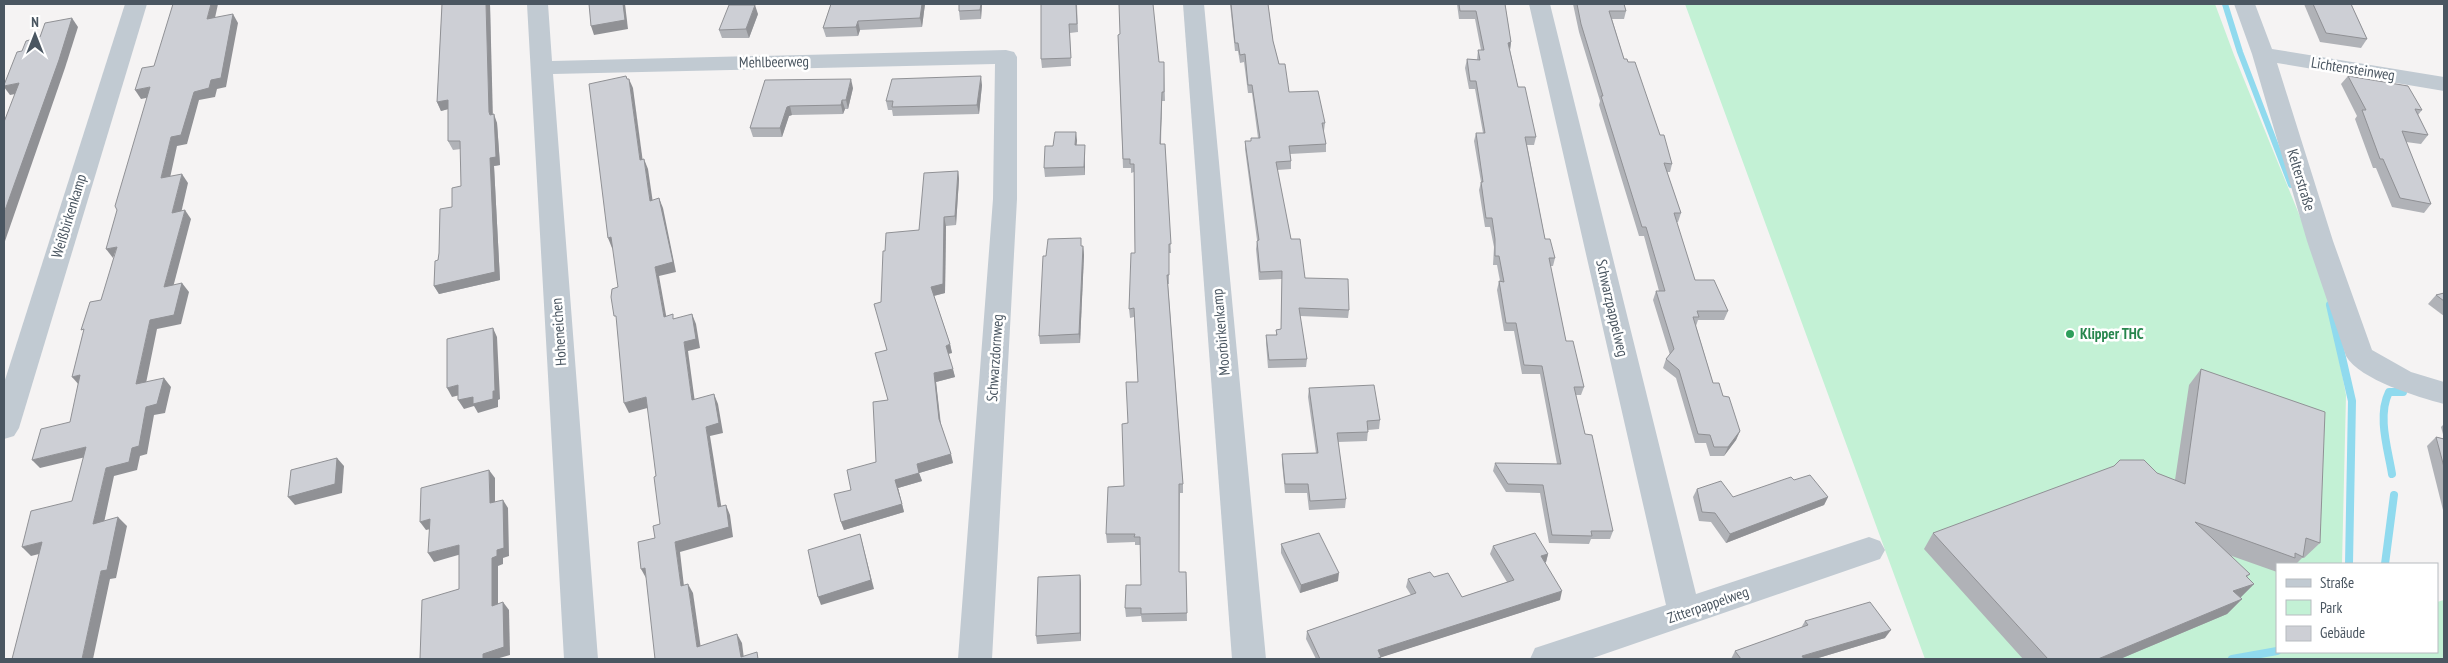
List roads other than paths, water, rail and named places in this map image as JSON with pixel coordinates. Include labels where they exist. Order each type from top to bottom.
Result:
[{"type":"street","name":"Weißbirkenkamp","points":[[4,428],[136,4]]},
{"type":"street","name":"Hoheneichen","points":[[537,4],[582,659]]},
{"type":"street","name":"Moorbirkenkamp","points":[[1193,4],[1249,659]]},
{"type":"street","name":"Schwarzpappelweg","points":[[1539,4],[1684,613]]},
{"type":"street","name":"Kelterstraße","points":[[2245,4],[2263,54],[2320,241],[2360,356],[2401,380],[2444,393]]},
{"type":"street","name":"Lichtensteinweg","points":[[2263,54],[2444,84]]},
{"type":"street","name":"Mehlbeerweg","points":[[541,68],[1006,57]]},
{"type":"street","name":"Schwarzdornweg","points":[[975,659],[1005,199],[1006,57]]},
{"type":"street","name":"Zitterpappelweg","points":[[1547,659],[1869,550]]},
{"type":"waterway","points":[[2225,4],[2240,52],[2291,185]]},
{"type":"waterway","points":[[2330,305],[2352,401],[2349,563]]},
{"type":"waterway","points":[[2392,474],[2384,433],[2384,411],[2389,392],[2403,392]]},
{"type":"waterway","points":[[2385,563],[2394,495]]},
{"type":"waterway","points":[[2232,659],[2276,651]]},
{"type":"place","name":"Klipper THC","points":[[2070,334]]}]
